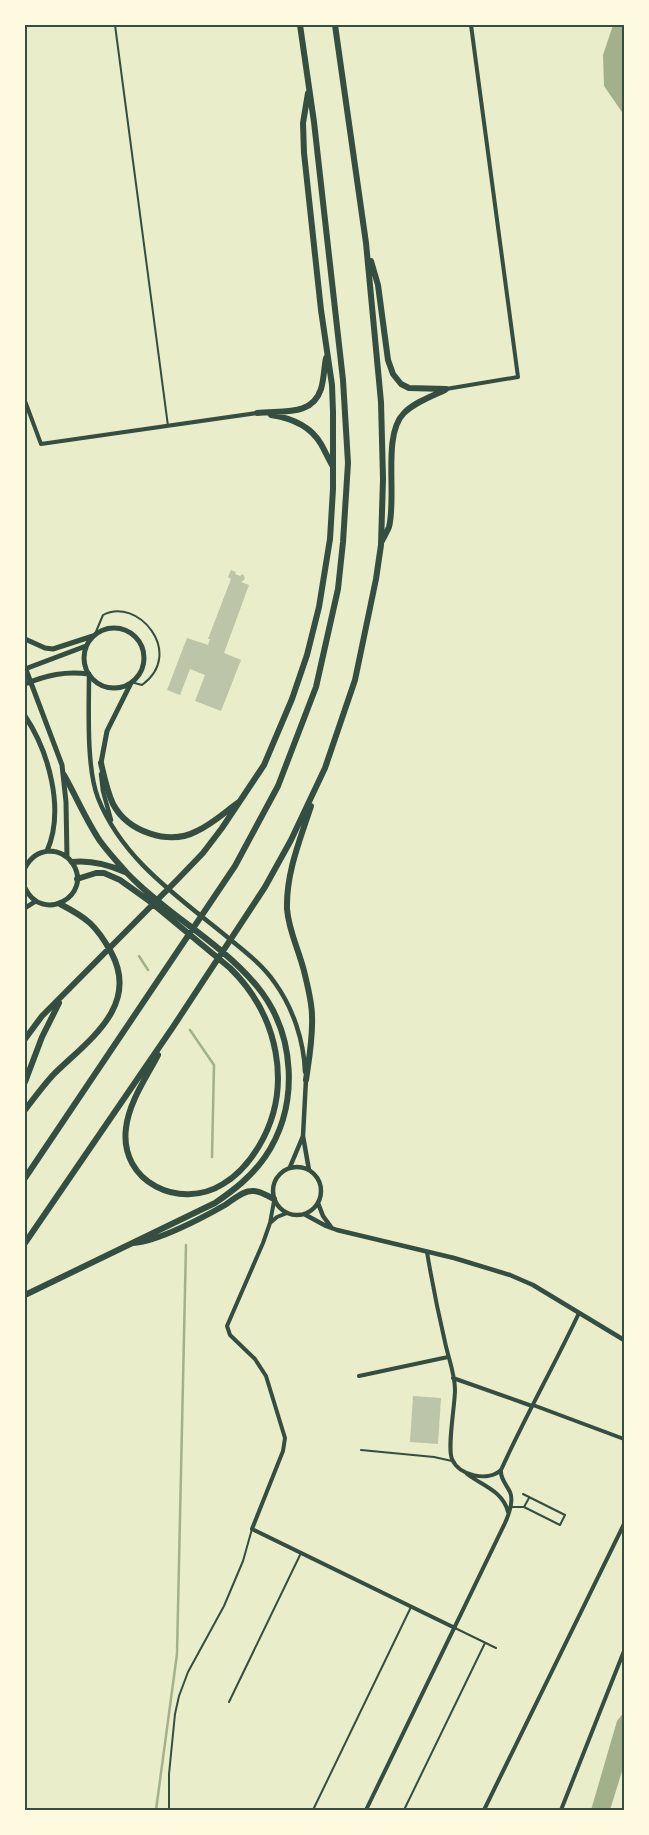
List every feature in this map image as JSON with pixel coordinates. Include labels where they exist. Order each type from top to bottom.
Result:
[{"type":"highway","points":[[25,1178],[236,866],[261,820],[292,753],[316,687],[338,589],[348,463],[343,380],[300,25]]},
{"type":"highway","points":[[306,1080],[312,1040],[312,1015],[305,973],[291,933],[288,887],[291,866],[355,680],[376,579],[381,545],[383,479],[381,402],[366,243],[335,25]]},
{"type":"highway","points":[[25,1039],[42,1016],[177,880],[212,840],[242,800],[264,765],[292,699],[307,655],[319,608],[330,539],[333,466],[333,412],[304,153],[303,123],[309,87]]},
{"type":"highway","points":[[366,243],[378,285],[388,360],[393,374],[409,388],[417,390],[446,389]]},
{"type":"highway","points":[[257,413],[302,410],[312,404],[322,387],[327,354]]},
{"type":"highway","points":[[381,545],[389,527],[392,440],[398,422],[408,409],[446,389]]},
{"type":"highway","points":[[257,413],[288,418],[308,428],[320,442],[333,466]]},
{"type":"highway","points":[[101,763],[110,797],[119,813],[142,831],[173,837],[196,832],[242,800]]},
{"type":"highway","points":[[25,1243],[173,1028],[265,886],[291,840],[325,768]]},
{"type":"highway","points":[[25,1295],[215,1203],[234,1190],[265,1157],[277,1135],[286,1110],[289,1090],[289,1068],[286,1047],[280,1027],[269,1003],[256,985],[239,967],[128,874],[100,842],[64,775]]},
{"type":"highway","points":[[72,862],[81,861],[105,864],[128,874]]},
{"type":"highway","points":[[77,879],[96,872],[104,873],[120,880],[148,900],[241,979],[261,1009],[272,1037],[279,1080],[272,1118],[264,1136],[253,1155],[232,1178],[222,1186],[194,1194],[167,1192],[143,1179],[135,1170],[126,1146],[126,1129],[130,1113],[173,1028]]},
{"type":"highway","points":[[25,1110],[54,1074],[104,1026],[117,998],[119,983],[114,958],[104,940],[91,923],[60,904]]},
{"type":"highway","points":[[25,1082],[42,1037],[62,997]]},
{"type":"highway","points":[[130,1243],[141,1242],[170,1232],[224,1206],[247,1191],[258,1191],[274,1200]]},
{"type":"main road","points":[[25,640],[45,648],[53,648],[94,635],[106,629],[117,628],[131,633],[139,641],[144,651],[144,662],[139,674],[131,682],[121,687],[110,688],[96,682],[88,674],[84,660],[86,646],[94,635]]},
{"type":"main road","points":[[67,857],[66,802],[62,765],[28,683],[25,669],[86,646]]},
{"type":"main road","points":[[28,683],[52,674],[67,672],[88,674]]},
{"type":"main road","points":[[101,763],[107,731],[131,682]]},
{"type":"main road","points":[[25,716],[37,736],[46,759],[53,790],[56,819],[47,851]]},
{"type":"main road","points":[[25,868],[34,856],[47,851],[67,857],[77,872],[76,888],[72,895],[60,904],[47,905],[36,901],[25,888]]},
{"type":"street","points":[[446,389],[518,377],[471,25]]},
{"type":"street","points":[[25,401],[41,444],[257,413]]},
{"type":"street","points":[[88,674],[91,762],[94,782],[103,810],[113,828],[123,843],[146,869],[253,958],[275,982],[292,1013],[299,1033],[305,1062],[303,1136],[309,1170]]},
{"type":"street","points":[[101,763],[103,791],[113,828]]},
{"type":"street","points":[[25,908],[36,901]]},
{"type":"street","points":[[290,1167],[303,1136]]},
{"type":"street","points":[[274,1200],[287,1213],[294,1215],[304,1214],[312,1210],[318,1203],[321,1194],[320,1184],[316,1176],[309,1170],[297,1166],[290,1167],[275,1179],[272,1188],[274,1200],[270,1223],[227,1326],[230,1335],[255,1358],[266,1376],[285,1438],[283,1452],[252,1529],[455,1628]]},
{"type":"street","points":[[318,1203],[324,1219],[331,1227]]},
{"type":"street","points":[[270,1223],[277,1217],[287,1213]]},
{"type":"street","points":[[304,1214],[326,1226],[344,1232],[465,1261],[510,1275],[533,1286],[624,1340]]},
{"type":"street","points":[[427,1252],[455,1390],[450,1450],[452,1461],[495,1492],[509,1508]]},
{"type":"street","points":[[462,1470],[474,1475],[488,1477],[501,1470],[524,1419],[579,1313]]},
{"type":"street","points":[[359,1376],[448,1357]]},
{"type":"street","points":[[453,1378],[624,1439]]},
{"type":"street","points":[[366,1810],[455,1628],[508,1514],[510,1493],[502,1478],[501,1470]]},
{"type":"street","points":[[484,1810],[624,1524]]},
{"type":"street","points":[[561,1810],[624,1651]]},
{"type":"lane","points":[[116,25],[168,426]]},
{"type":"lane","points":[[94,635],[102,615],[118,611],[136,617],[155,634],[160,652],[160,661],[157,668],[151,677],[142,684],[131,682]]},
{"type":"lane","points":[[361,1450],[434,1457],[452,1461]]},
{"type":"lane","points":[[509,1508],[524,1507],[560,1525],[565,1515],[523,1494]]},
{"type":"lane","points":[[524,1507],[529,1497]]},
{"type":"lane","points":[[169,1810],[169,1774],[175,1714],[179,1696],[188,1672],[224,1606],[243,1561],[252,1529]]},
{"type":"lane","points":[[229,1702],[301,1553]]},
{"type":"lane","points":[[313,1810],[411,1607]]},
{"type":"lane","points":[[455,1628],[496,1648]]},
{"type":"lane","points":[[404,1810],[485,1643]]},
{"type":"shaded area","points":[[613,25],[624,25],[624,115],[604,86],[603,55]]},
{"type":"shaded area","points":[[624,1712],[624,1765],[610,1810],[591,1810],[617,1721]]},
{"type":"building","points":[[231,570],[240,576],[243,574],[245,579],[241,582],[249,585],[224,653],[241,660],[221,711],[195,701],[205,675],[190,669],[180,695],[167,690],[187,638],[208,645],[210,639],[208,639],[231,579],[228,577]]},
{"type":"building","points":[[413,1396],[441,1398],[438,1444],[410,1442]]},
{"type":"waterway","points":[[139,956],[148,970]]},
{"type":"waterway","points":[[190,1030],[214,1065],[212,1157]]},
{"type":"waterway","points":[[156,1810],[177,1654],[186,1245]]}]
